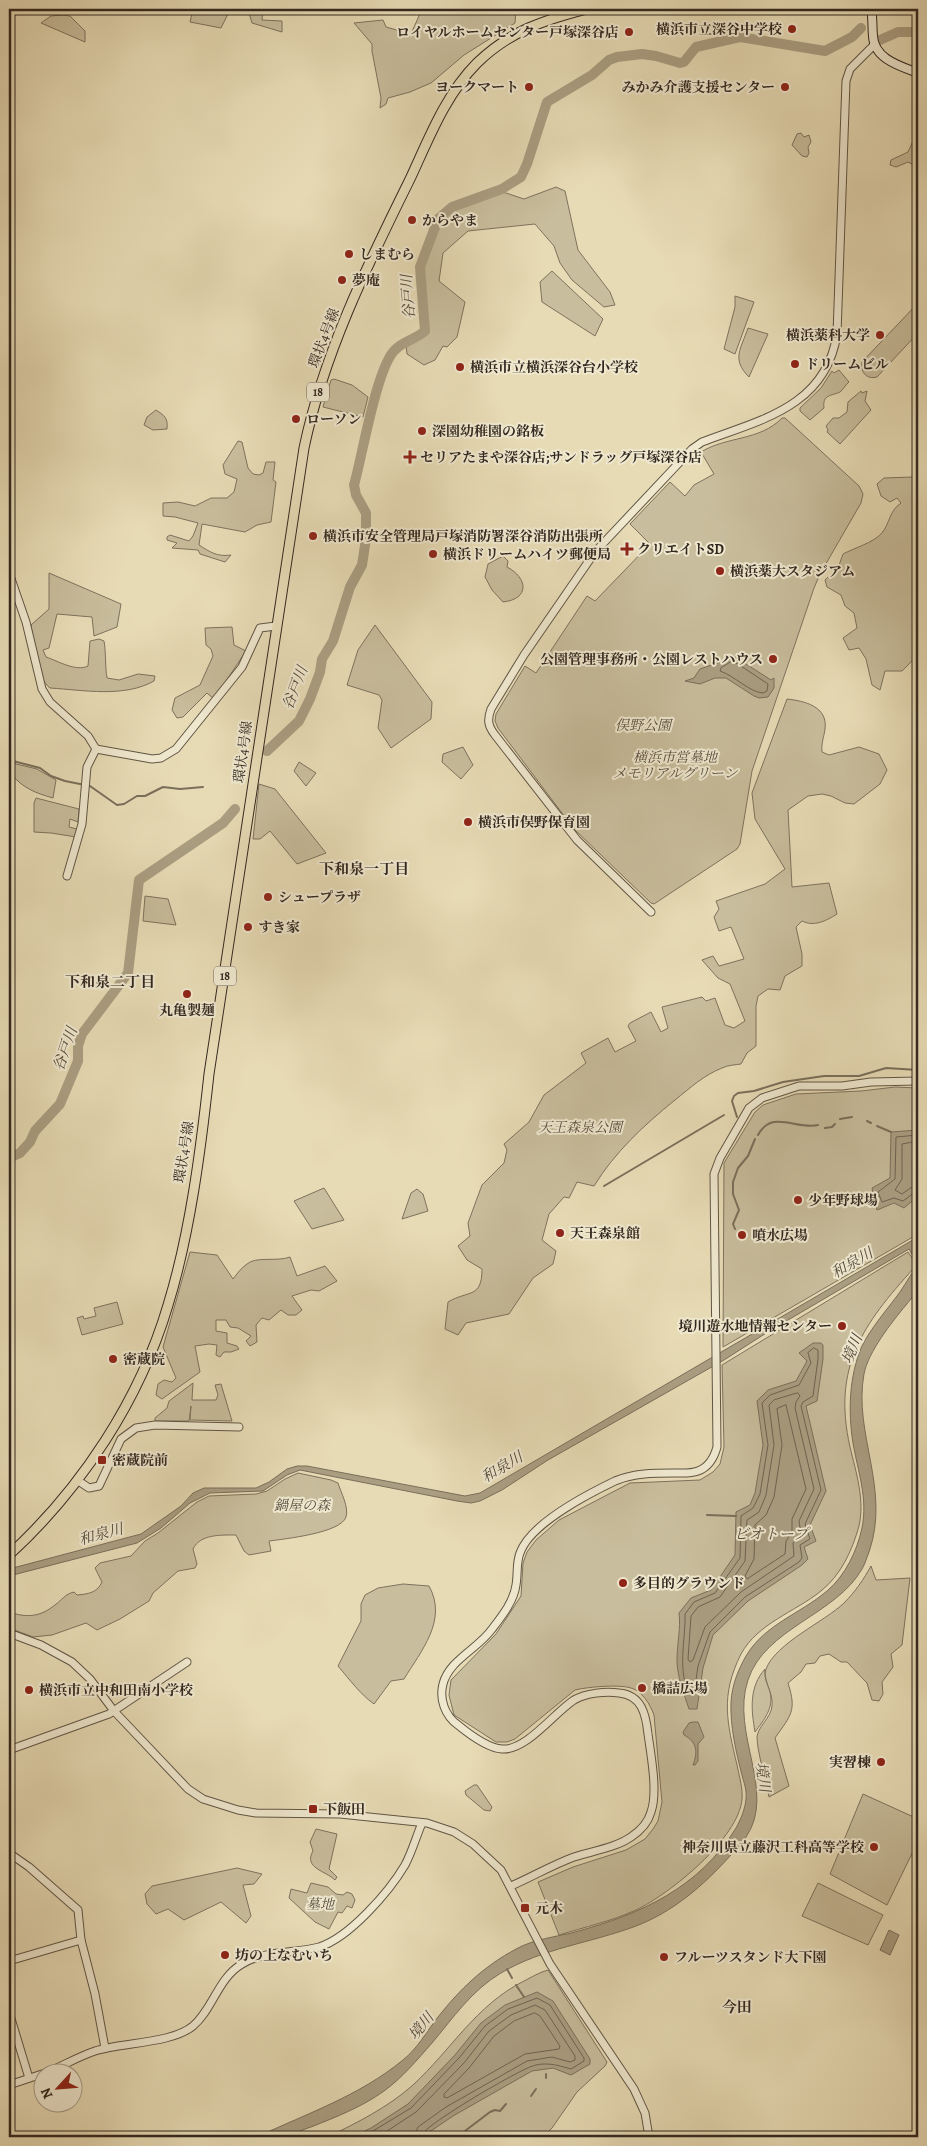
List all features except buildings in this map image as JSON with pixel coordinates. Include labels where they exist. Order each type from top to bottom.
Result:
[{"type":"main road","name":"環状4号線","points":[[9,1555],[31,1535],[77,1480],[122,1413],[155,1344],[179,1265],[197,1162],[304,448],[314,405],[336,338],[429,140],[453,93],[468,73],[488,53],[509,37],[533,25],[587,9]]},
{"type":"main road","points":[[876,9],[872,13],[874,45],[887,60],[918,72]]},
{"type":"street","points":[[651,912],[577,840],[495,735],[490,728],[488,718],[491,709],[524,656],[595,552],[692,449],[702,442],[787,408],[806,394],[826,368],[834,352],[837,334],[846,81],[850,69],[874,45]]},
{"type":"street","points":[[9,573],[26,622],[42,689],[50,702],[88,736],[96,749],[152,759],[161,758],[176,749],[242,667],[260,628],[276,626]]},
{"type":"street","points":[[67,876],[82,824],[87,767],[96,749]]},
{"type":"street","points":[[511,1886],[572,1858],[628,1839],[647,1822],[652,1811],[654,1795],[646,1716],[638,1701],[620,1692],[583,1696],[572,1702],[522,1743],[503,1749],[491,1746],[453,1721],[445,1710],[442,1699],[444,1680],[450,1670],[487,1636],[498,1622],[514,1592],[518,1561],[523,1547],[530,1537],[550,1519],[624,1478],[648,1474],[692,1472],[707,1466],[714,1456],[717,1447],[714,1174],[720,1158],[749,1108],[762,1098],[799,1086],[842,1086],[888,1081],[918,1081]]},
{"type":"street","points":[[77,1480],[89,1488],[99,1486],[117,1445],[125,1435],[136,1428],[155,1425],[239,1427]]},
{"type":"street","points":[[9,1633],[41,1645],[72,1662],[90,1679],[114,1711],[188,1789],[212,1802],[238,1810],[256,1812],[340,1814],[422,1823],[440,1826],[465,1838],[489,1857],[501,1870],[511,1886],[547,1959],[634,2089],[645,2113],[649,2137]]},
{"type":"street","points":[[9,1750],[98,1719],[114,1711],[187,1662]]},
{"type":"street","points":[[67,2064],[96,2050],[174,2036],[187,2030],[200,2019],[220,1987],[241,1964],[269,1954],[318,1947],[344,1935],[362,1918],[404,1867],[422,1823]]},
{"type":"street","points":[[9,1853],[30,1868],[78,1910],[81,1940],[95,1994],[105,2048]]},
{"type":"street","points":[[9,1961],[81,1940]]},
{"type":"street","points":[[9,2012],[29,2078]]},
{"type":"street","points":[[9,2086],[32,2077]]},
{"type":"green space","points":[[193,9],[236,9],[228,14],[221,28],[190,22]]},
{"type":"green space","points":[[236,9],[263,9],[262,20],[282,21],[282,32],[252,23],[249,13]]},
{"type":"green space","points":[[422,9],[516,9],[515,23],[464,55],[431,83],[410,92],[388,98],[386,104],[380,108],[381,98],[372,44],[354,23],[383,20],[386,27],[411,34]]},
{"type":"green space","points":[[51,16],[70,16],[85,31],[85,42],[41,23]]},
{"type":"green space","points":[[801,133],[804,137],[809,135],[811,142],[808,147],[809,153],[807,157],[802,156],[792,145],[797,134]]},
{"type":"green space","points":[[913,141],[918,142],[918,167],[908,162],[896,167],[890,165],[891,160],[908,152]]},
{"type":"green space","points":[[556,187],[565,191],[578,250],[610,292],[615,305],[604,307],[572,280],[560,263],[554,246],[535,224],[468,231],[443,253],[439,281],[465,302],[457,337],[447,347],[443,346],[435,360],[424,365],[407,354],[406,344],[425,331],[420,267],[443,217],[453,209],[503,192],[524,199]]},
{"type":"green space","points":[[552,271],[603,319],[595,336],[542,302],[540,282]]},
{"type":"green space","points":[[735,296],[754,302],[735,354],[724,349],[735,307]]},
{"type":"green space","points":[[918,303],[918,333],[877,377],[867,376],[863,371],[862,362]]},
{"type":"green space","points":[[748,328],[768,334],[749,377],[740,365],[739,359],[740,348]]},
{"type":"green space","points":[[839,370],[849,382],[840,392],[826,398],[824,408],[810,420],[800,411],[800,408],[821,388],[832,371],[834,373]]},
{"type":"green space","points":[[334,379],[352,385],[368,397],[363,417],[323,407],[331,380]]},
{"type":"green space","points":[[861,391],[862,393],[867,391],[865,401],[871,410],[840,444],[827,432],[826,426],[833,418],[839,418],[847,412],[848,402]]},
{"type":"green space","points":[[156,410],[165,418],[167,429],[153,430],[144,425],[147,417]]},
{"type":"green space","name":"俣野公園","points":[[782,418],[785,418],[859,486],[863,494],[861,503],[820,574],[814,588],[752,771],[740,844],[737,849],[654,904],[574,829],[498,728],[495,721],[496,714],[525,666],[536,673],[587,596],[595,601],[650,544],[630,524],[670,482],[685,496],[694,485],[714,474],[701,452],[722,443],[764,431]]},
{"type":"green space","points":[[238,441],[242,442],[248,468],[253,474],[259,475],[263,473],[266,462],[275,462],[273,480],[276,482],[271,522],[257,525],[245,532],[202,524],[199,545],[218,555],[231,555],[225,562],[200,554],[198,550],[172,548],[177,543],[167,540],[167,537],[170,535],[189,541],[198,523],[163,516],[163,503],[178,502],[195,506],[211,498],[227,498],[234,492],[237,479],[225,474],[223,465]]},
{"type":"green space","points":[[914,472],[918,472],[918,652],[902,671],[885,671],[880,690],[872,685],[866,659],[859,648],[849,650],[843,638],[857,628],[854,613],[845,606],[841,595],[827,587],[825,580],[838,568],[843,554],[869,542],[882,533],[892,513],[901,503],[897,498],[890,502],[881,496],[877,484],[884,478],[913,477]]},
{"type":"green space","points":[[503,556],[508,561],[507,567],[519,577],[523,587],[522,593],[518,597],[503,602],[492,590],[485,577],[488,564]]},
{"type":"green space","points":[[49,573],[121,604],[117,627],[94,636],[92,617],[57,614],[49,648],[43,650],[46,657],[73,667],[83,668],[88,666],[90,641],[99,639],[104,641],[107,678],[119,680],[138,674],[155,676],[154,681],[130,690],[103,692],[50,688],[42,677],[36,660],[31,625],[49,609]]},
{"type":"green space","points":[[375,625],[432,702],[431,719],[391,748],[378,728],[382,700],[379,695],[347,685],[358,650]]},
{"type":"green space","points":[[232,627],[234,645],[246,651],[214,699],[207,693],[183,717],[177,718],[172,710],[175,698],[200,685],[213,656],[211,649],[206,645],[205,628]]},
{"type":"green space","name":"天王森泉公園","points":[[787,699],[801,701],[814,706],[823,715],[825,729],[822,752],[829,755],[859,747],[879,754],[887,770],[880,784],[854,804],[845,803],[822,794],[808,796],[788,810],[792,887],[829,883],[837,914],[824,921],[815,923],[802,921],[796,927],[802,954],[802,966],[785,976],[780,990],[768,989],[758,996],[756,1006],[756,1046],[747,1053],[741,1064],[727,1066],[715,1071],[692,1086],[652,1119],[631,1140],[611,1162],[594,1186],[577,1182],[569,1198],[564,1197],[549,1214],[542,1240],[556,1251],[553,1264],[533,1278],[509,1314],[466,1323],[458,1335],[445,1329],[448,1302],[472,1292],[480,1285],[482,1269],[467,1260],[458,1246],[470,1236],[468,1223],[482,1185],[504,1163],[507,1150],[504,1144],[529,1122],[544,1095],[586,1063],[581,1053],[608,1038],[615,1052],[636,1041],[628,1026],[630,1023],[651,1012],[661,1032],[668,1028],[662,1007],[702,997],[706,1001],[715,998],[725,1025],[734,1028],[745,1021],[730,984],[718,978],[702,960],[713,956],[719,966],[744,959],[731,927],[719,931],[714,917],[719,909],[716,901],[765,884],[785,869],[755,819],[752,793]]},
{"type":"green space","points":[[463,747],[473,765],[461,779],[442,762],[443,754]]},
{"type":"green space","points":[[299,762],[316,773],[306,786],[294,771]]},
{"type":"green space","points":[[12,763],[37,769],[56,780],[53,798],[35,792],[20,783],[11,774]]},
{"type":"green space","points":[[259,784],[275,789],[326,853],[297,864],[270,831],[260,839],[253,839]]},
{"type":"green space","points":[[36,798],[79,809],[78,822],[70,819],[69,827],[77,829],[76,837],[34,832],[34,803]]},
{"type":"green space","points":[[145,896],[168,899],[176,925],[143,921]]},
{"type":"green space","points":[[895,1087],[918,1088],[918,1234],[723,1347],[724,1163],[755,1112],[763,1105],[796,1094],[861,1091]]},
{"type":"green space","points":[[324,1188],[344,1220],[312,1229],[294,1201]]},
{"type":"green space","points":[[417,1189],[423,1194],[428,1211],[402,1219],[411,1193]]},
{"type":"green space","points":[[190,1252],[217,1255],[233,1279],[243,1267],[256,1260],[290,1257],[297,1276],[325,1266],[337,1281],[319,1291],[311,1290],[292,1296],[302,1310],[296,1315],[288,1315],[281,1310],[269,1320],[262,1318],[256,1325],[257,1342],[250,1346],[246,1341],[251,1336],[238,1328],[230,1327],[226,1320],[216,1320],[216,1331],[227,1333],[227,1343],[237,1346],[239,1349],[224,1352],[220,1357],[216,1355],[217,1345],[195,1346],[200,1372],[162,1399],[156,1395],[158,1384],[164,1380],[172,1382],[176,1378],[163,1347]]},
{"type":"green space","points":[[908,1252],[914,1261],[914,1268],[880,1308],[867,1328],[856,1348],[849,1370],[845,1393],[845,1419],[859,1486],[861,1506],[859,1526],[853,1544],[845,1562],[828,1585],[757,1634],[748,1643],[734,1669],[730,1683],[727,1709],[730,1735],[742,1791],[738,1814],[729,1831],[701,1863],[684,1878],[650,1902],[636,1910],[608,1921],[559,1935],[538,1882],[573,1867],[626,1850],[645,1839],[658,1821],[662,1802],[654,1715],[648,1702],[642,1695],[631,1688],[611,1686],[580,1689],[575,1690],[515,1739],[507,1742],[496,1742],[454,1715],[449,1695],[451,1680],[496,1634],[521,1596],[523,1563],[527,1552],[536,1540],[559,1520],[630,1483],[700,1480],[713,1472],[720,1464],[724,1447],[722,1365]]},
{"type":"green space","points":[[117,1302],[123,1324],[82,1335],[77,1318],[83,1316],[84,1319],[96,1316],[94,1308]]},
{"type":"green space","points":[[193,1383],[192,1400],[216,1400],[218,1395],[215,1385],[221,1384],[232,1421],[190,1420],[191,1406],[189,1421],[155,1421],[155,1418],[167,1408],[169,1401]]},
{"type":"green space","name":"鍋屋の森","points":[[298,1473],[338,1483],[347,1513],[342,1523],[323,1531],[299,1537],[269,1541],[271,1551],[249,1555],[244,1551],[236,1535],[218,1535],[201,1540],[193,1549],[197,1564],[195,1568],[178,1571],[153,1593],[149,1601],[120,1619],[97,1630],[86,1623],[52,1635],[33,1637],[9,1628],[9,1612],[28,1616],[39,1614],[71,1593],[74,1592],[77,1595],[95,1591],[102,1582],[95,1568],[100,1563],[131,1556],[145,1541],[197,1502],[209,1496],[256,1494],[267,1491]]},
{"type":"green space","points":[[871,1566],[876,1580],[910,1578],[902,1645],[891,1654],[893,1667],[882,1682],[883,1694],[879,1701],[872,1700],[867,1683],[847,1662],[841,1662],[829,1654],[820,1656],[815,1663],[806,1664],[801,1672],[788,1683],[792,1700],[791,1712],[775,1738],[789,1786],[769,1797],[757,1743],[758,1733],[772,1706],[765,1673],[766,1669],[771,1659],[780,1650],[844,1603],[859,1585]]},
{"type":"green space","points":[[403,1584],[429,1586],[436,1611],[434,1623],[430,1635],[404,1679],[391,1681],[374,1704],[338,1666],[361,1621],[361,1604],[365,1595],[378,1588]]},
{"type":"green space","points":[[765,1669],[765,1678],[770,1692],[771,1703],[767,1714],[755,1732],[752,1699],[756,1683]]},
{"type":"green space","points":[[477,1785],[492,1807],[490,1811],[484,1810],[466,1795],[465,1791]]},
{"type":"green space","points":[[863,1794],[918,1819],[918,1841],[887,1905],[830,1874]]},
{"type":"green space","points":[[316,1829],[337,1834],[329,1869],[337,1877],[335,1880],[313,1865],[311,1861],[313,1851],[310,1842]]},
{"type":"green space","points":[[237,1868],[262,1874],[254,1884],[243,1885],[251,1916],[246,1923],[221,1902],[184,1920],[168,1909],[156,1914],[147,1904],[145,1894],[152,1886]]},
{"type":"green space","name":"墓地","points":[[311,1883],[328,1887],[336,1894],[343,1895],[347,1892],[352,1894],[355,1900],[352,1908],[347,1906],[342,1913],[338,1912],[329,1929],[315,1922],[289,1898],[291,1889],[307,1893]]},
{"type":"green space","points":[[818,1883],[883,1915],[868,1945],[802,1916]]},
{"type":"green space","points":[[548,1970],[607,2062],[577,2092],[552,2128],[543,2137],[328,2137],[393,2101],[427,2071],[492,2002],[524,1981]]},
{"type":"water","points":[[735,657],[771,680],[774,678],[774,688],[768,697],[759,698],[754,696],[726,678],[715,678],[700,684],[685,681],[694,678],[700,669]]},
{"type":"water","points":[[918,1130],[918,1196],[904,1208],[894,1203],[877,1210],[872,1188],[890,1178],[891,1132]]},
{"type":"water","points":[[918,1237],[918,1265],[909,1249],[771,1330],[724,1360],[480,1501],[471,1503],[457,1501],[300,1470],[287,1475],[263,1491],[210,1493],[190,1503],[161,1528],[137,1543],[9,1576],[9,1569],[141,1534],[181,1506],[193,1493],[204,1488],[256,1488],[269,1482],[287,1469],[297,1466],[307,1466],[465,1496],[480,1493]]},
{"type":"water","points":[[918,1266],[918,1288],[916,1292],[881,1338],[870,1356],[864,1374],[863,1418],[876,1506],[875,1529],[865,1563],[850,1585],[836,1598],[769,1647],[757,1662],[748,1680],[744,1700],[744,1721],[756,1782],[757,1801],[754,1820],[743,1842],[699,1887],[663,1913],[619,1932],[567,1946],[533,1958],[501,1973],[481,1988],[403,2075],[376,2097],[349,2111],[291,2135],[257,2137],[333,2103],[386,2073],[413,2050],[438,2017],[464,1988],[504,1956],[530,1943],[599,1925],[645,1907],[686,1883],[705,1867],[721,1849],[738,1825],[746,1799],[746,1790],[731,1720],[732,1696],[736,1678],[746,1656],[763,1636],[773,1627],[817,1599],[833,1585],[845,1571],[857,1545],[864,1517],[864,1506],[850,1419],[854,1369],[862,1346],[878,1320]]},
{"type":"water","name":"ビオトープ","points":[[813,1343],[821,1343],[823,1345],[823,1359],[817,1401],[806,1406],[826,1491],[810,1525],[816,1541],[804,1547],[808,1559],[802,1565],[748,1601],[713,1635],[703,1668],[697,1709],[689,1709],[677,1666],[679,1613],[691,1598],[711,1590],[735,1555],[736,1512],[750,1505],[755,1493],[763,1445],[757,1401],[768,1390],[796,1381],[807,1361],[799,1353]]},
{"type":"water","points":[[698,1722],[704,1737],[698,1744],[698,1761],[695,1765],[693,1765],[696,1756],[694,1744],[683,1732],[689,1723]]},
{"type":"water","points":[[889,1930],[899,1935],[890,1955],[880,1950]]},
{"type":"water","points":[[537,1992],[553,2001],[590,2059],[590,2064],[571,2075],[553,2068],[532,2071],[453,2116],[422,2137],[352,2137],[371,2128],[408,2104],[455,2055],[481,2023],[505,2005]]},
{"type":"waterway","name":"谷戸川","points":[[267,751],[299,721],[310,699],[320,672],[322,659],[333,641],[350,587],[362,565],[366,539],[366,513],[356,495],[354,485],[376,392],[389,358],[399,346],[425,331],[420,267],[438,219],[452,207],[502,189],[521,177],[547,102],[592,75],[609,60],[617,57],[642,54],[680,63],[684,62],[696,47],[740,37],[825,51],[852,37],[861,28]]},
{"type":"waterway","name":"谷戸川","points":[[880,40],[898,32],[918,32]]},
{"type":"waterway","points":[[9,760],[40,768],[51,776],[65,781],[90,786],[117,805],[124,804],[137,796],[145,796],[163,787],[180,789],[203,787]]},
{"type":"waterway","name":"谷戸川","points":[[9,1158],[20,1153],[30,1142],[35,1131],[60,1104],[78,1061],[78,1046],[82,1034],[128,973],[139,880],[223,823],[235,809]]},
{"type":"waterway","points":[[737,1117],[732,1101],[738,1093],[754,1091],[783,1082],[824,1076],[859,1076],[886,1068],[918,1070]]},
{"type":"waterway","points":[[604,1186],[724,1115]]},
{"type":"waterway","points":[[840,1119],[852,1117]]},
{"type":"waterway","points":[[867,1121],[871,1123]]},
{"type":"waterway","points":[[758,1135],[770,1123],[785,1122],[810,1126],[818,1125]]},
{"type":"waterway","points":[[825,1128],[832,1127],[835,1124]]},
{"type":"waterway","points":[[877,1126],[891,1132]]},
{"type":"waterway","points":[[735,1229],[733,1224],[739,1210],[733,1194],[733,1182],[738,1168],[748,1156],[755,1139]]},
{"type":"waterway","points":[[707,1515],[736,1516]]},
{"type":"waterway","points":[[507,1969],[512,1978]]},
{"type":"waterway","points":[[516,1985],[524,1997]]},
{"type":"waterway","points":[[531,2096],[536,2089]]},
{"type":"waterway","points":[[457,2137],[490,2112],[500,2111],[506,2104]]},
{"type":"place","name":"横浜市立深谷中学校","points":[[792,29]]},
{"type":"place","name":"ロイヤルホームセンター戸塚深谷店","points":[[629,32]]},
{"type":"place","name":"ヨークマート","points":[[529,87]]},
{"type":"place","name":"みかみ介護支援センター","points":[[785,87]]},
{"type":"place","name":"からやま","points":[[412,220]]},
{"type":"place","name":"しまむら","points":[[349,254]]},
{"type":"place","name":"夢庵","points":[[342,280]]},
{"type":"place","name":"横浜薬科大学","points":[[880,335]]},
{"type":"place","name":"ドリームビル","points":[[795,364]]},
{"type":"place","name":"横浜市立横浜深谷台小学校","points":[[460,367]]},
{"type":"place","name":"ローソン","points":[[296,419]]},
{"type":"place","name":"深園幼稚園の銘板","points":[[422,431]]},
{"type":"place","name":"セリアたまや深谷店;サンドラッグ戸塚深谷店","points":[[410,457]]},
{"type":"place","name":"横浜市安全管理局戸塚消防署深谷消防出張所","points":[[313,536]]},
{"type":"place","name":"クリエイトSD","points":[[627,549]]},
{"type":"place","name":"横浜ドリームハイツ郵便局","points":[[433,554]]},
{"type":"place","name":"横浜薬大スタジアム","points":[[720,571]]},
{"type":"place","name":"公園管理事務所・公園レストハウス","points":[[773,659]]},
{"type":"place","name":"横浜市俣野保育園","points":[[468,822]]},
{"type":"place","name":"シュープラザ","points":[[268,897]]},
{"type":"place","name":"すき家","points":[[248,927]]},
{"type":"place","name":"丸亀製麺","points":[[187,994]]},
{"type":"place","name":"少年野球場","points":[[798,1200]]},
{"type":"place","name":"天王森泉館","points":[[560,1233]]},
{"type":"place","name":"噴水広場","points":[[742,1235]]},
{"type":"place","name":"境川遊水地情報センター","points":[[842,1326]]},
{"type":"place","name":"密蔵院","points":[[113,1359]]},
{"type":"place","name":"密蔵院前","points":[[102,1460]]},
{"type":"place","name":"多目的グラウンド","points":[[623,1583]]},
{"type":"place","name":"橋詰広場","points":[[642,1688]]},
{"type":"place","name":"横浜市立中和田南小学校","points":[[29,1690]]},
{"type":"place","name":"実習棟","points":[[881,1762]]},
{"type":"place","name":"下飯田","points":[[313,1809]]},
{"type":"place","name":"神奈川県立藤沢工科高等学校","points":[[874,1847]]},
{"type":"place","name":"元木","points":[[525,1908]]},
{"type":"place","name":"坊の上なむいち","points":[[225,1955]]},
{"type":"place","name":"フルーツスタンド大下園","points":[[664,1957]]},
{"type":"district","name":"下和泉一丁目","points":[[364,869]]},
{"type":"district","name":"下和泉二丁目","points":[[110,982]]},
{"type":"district","name":"今田","points":[[737,2007]]},
{"type":"park label","name":"横浜市営墓地 メモリアルグリーン","points":[[675,766]]},
{"type":"water label","name":"和泉川","points":[[852,1263]]},
{"type":"water label","name":"境川","points":[[852,1349]]},
{"type":"water label","name":"和泉川","points":[[502,1467]]},
{"type":"water label","name":"和泉川","points":[[101,1534]]},
{"type":"water label","name":"境川","points":[[763,1777]]},
{"type":"water label","name":"境川","points":[[421,2026]]}]
